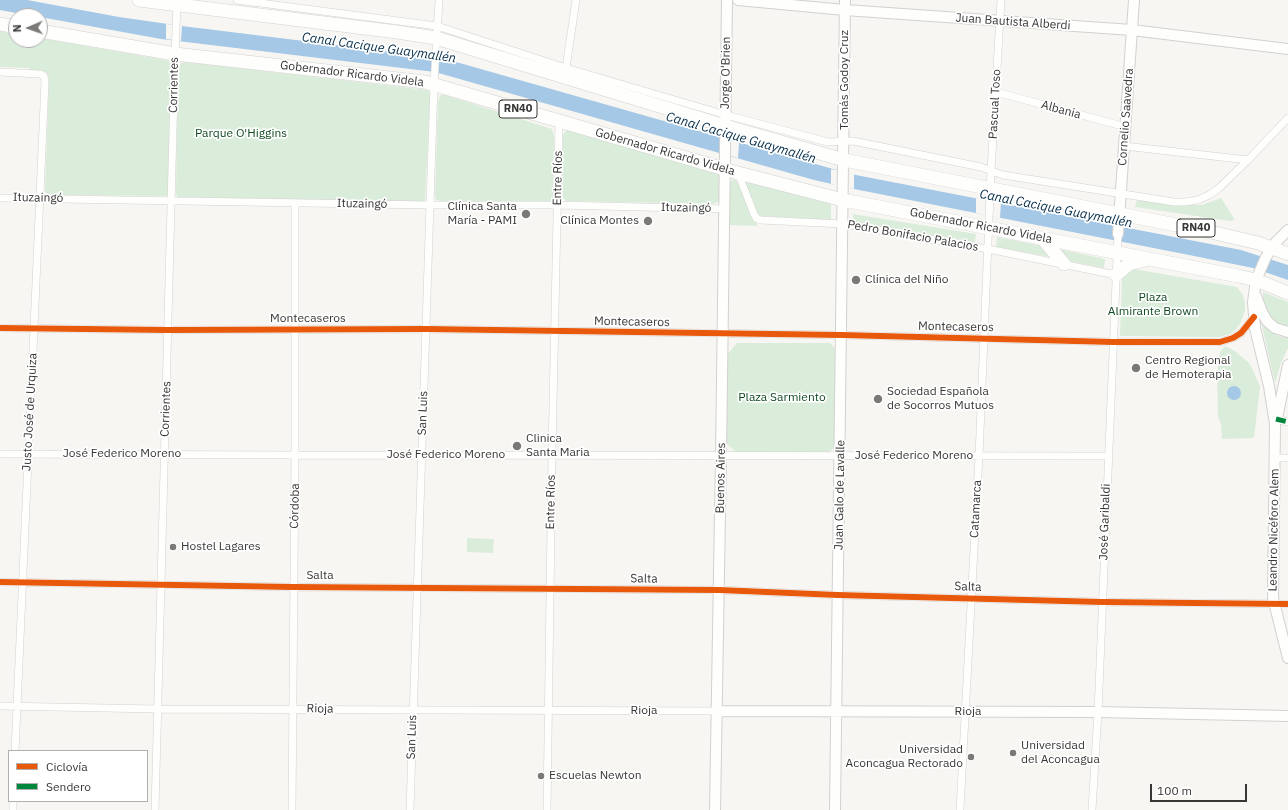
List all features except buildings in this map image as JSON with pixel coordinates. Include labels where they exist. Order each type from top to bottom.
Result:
[{"type":"highway","name":"Gobernador Ricardo Videla","points":[[139,0],[177,2],[411,34],[436,32],[726,120],[844,180],[990,208],[1042,238],[1118,233],[1218,233],[1262,268],[1288,293]]},
{"type":"highway","name":"Gobernador Ricardo Videla","points":[[48,32],[175,54],[414,80],[435,74],[560,122],[738,173],[844,180],[1118,233],[1153,259],[1262,268],[1288,254]]},
{"type":"highway","points":[[1042,238],[1064,264]]},
{"type":"highway","points":[[1116,275],[1129,264],[1153,259]]},
{"type":"street","points":[[237,0],[298,4],[436,32],[566,68],[726,120],[828,142],[844,141],[860,143],[991,171],[1003,175],[1174,202],[1198,200],[1210,195],[1248,160],[1288,118]]},
{"type":"street","name":"San Luis","points":[[410,810],[436,32],[439,0]]},
{"type":"street","points":[[566,68],[576,0]]},
{"type":"street","name":"Jorge O'Brien","points":[[725,147],[727,0]]},
{"type":"street","name":"Juan Bautista Alberdi","points":[[738,0],[845,5],[1000,21],[1132,30],[1288,49]]},
{"type":"street","name":"Pascual Toso","points":[[990,208],[1001,0]]},
{"type":"street","name":"Cornelio Saavedra","points":[[1118,233],[1134,0]]},
{"type":"street","name":"Corrientes","points":[[155,810],[177,2]]},
{"type":"street","name":"Tomás Godoy Cruz","points":[[844,180],[845,5]]},
{"type":"street","name":"Justo José de Urquiza","points":[[0,72],[44,76],[40,198],[15,750]]},
{"type":"street","name":"Albania","points":[[996,92],[1126,127]]},
{"type":"street","name":"Entre Ríos","points":[[547,810],[552,455],[560,122]]},
{"type":"street","points":[[1124,146],[1248,160]]},
{"type":"street","name":"Buenos Aires","points":[[716,810],[725,147]]},
{"type":"street","name":"Pedro Bonifacio Palacios","points":[[738,173],[754,214],[758,219],[843,224],[988,249],[1116,275]]},
{"type":"street","name":"Juan Galo de Lavalle","points":[[835,810],[844,180]]},
{"type":"street","name":"Ituzaingó","points":[[0,198],[430,205],[558,205],[724,209]]},
{"type":"street","name":"Córdoba","points":[[292,810],[296,203]]},
{"type":"street","name":"Catamarca","points":[[960,810],[972,598],[990,208]]},
{"type":"street","points":[[1288,230],[1262,268],[1262,312],[1267,321],[1275,328],[1288,332]]},
{"type":"street","name":"José Garibaldi","points":[[1092,810],[1098,712],[1118,233]]},
{"type":"street","name":"Leandro Nicéforo Alem","points":[[1262,268],[1254,317],[1276,422]]},
{"type":"street","name":"Montecaseros","points":[[0,328],[168,330],[426,329],[842,335],[1113,342],[1220,342],[1233,338],[1241,333],[1254,317]]},
{"type":"street","name":"Leandro Nicéforo Alem","points":[[1288,365],[1276,422],[1273,593],[1274,604],[1288,658]]},
{"type":"street","name":"Leandro Nicéforo Alem","points":[[1281,398],[1288,386]]},
{"type":"street","points":[[1276,422],[1288,422]]},
{"type":"street","name":"José Federico Moreno","points":[[0,454],[1108,456]]},
{"type":"street","points":[[1275,458],[1288,458]]},
{"type":"street","name":"Salta","points":[[0,582],[294,587],[719,590],[838,595],[1102,602],[1288,604]]},
{"type":"street","name":"Rioja","points":[[0,706],[158,709],[1098,712],[1288,716]]},
{"type":"green space","name":"Parque O'Higgins","points":[[0,31],[8,32],[8,48],[48,48],[48,39],[169,61],[171,67],[168,194],[166,196],[46,195],[49,77],[45,72],[30,70],[30,68],[0,67]]},
{"type":"green space","name":"Parque O'Higgins","points":[[186,62],[428,90],[430,93],[430,98],[425,200],[422,202],[177,197],[178,67],[181,63]]},
{"type":"green space","points":[[440,95],[445,95],[552,129],[554,136],[552,201],[436,200],[438,102]]},
{"type":"green space","points":[[567,130],[716,170],[720,174],[719,201],[714,204],[566,201],[562,197],[563,135]]},
{"type":"green space","points":[[733,179],[738,182],[750,214],[757,223],[757,226],[729,225],[730,183]]},
{"type":"green space","points":[[745,181],[831,204],[831,220],[760,216],[757,213]]},
{"type":"green space","points":[[1221,198],[1235,220],[1230,221],[1135,207],[1137,200],[1182,205],[1202,205]]},
{"type":"green space","points":[[853,214],[976,234],[975,242],[853,222]]},
{"type":"green space","points":[[997,237],[1043,246],[1051,257],[996,247]]},
{"type":"green space","points":[[1059,249],[1105,259],[1104,268],[1069,261]]},
{"type":"green space","name":"Plaza Almirante Brown","points":[[1134,269],[1237,287],[1243,295],[1245,303],[1245,311],[1240,324],[1230,334],[1219,337],[1120,336],[1122,277]]},
{"type":"green space","points":[[1263,292],[1288,302],[1288,328],[1276,323],[1268,315],[1263,304]]},
{"type":"green space","points":[[1260,317],[1272,332],[1278,336],[1288,338],[1288,348],[1281,363],[1275,383]]},
{"type":"green space","name":"Plaza Sarmiento","points":[[737,343],[830,343],[837,351],[837,445],[829,452],[736,452],[727,444],[727,355]]},
{"type":"green space","points":[[1225,346],[1235,351],[1250,364],[1260,386],[1254,438],[1222,439],[1221,424],[1218,416],[1217,374],[1220,352]]},
{"type":"green space","points":[[467,538],[494,539],[493,553],[467,552]]},
{"type":"water","points":[[0,0],[27,0],[119,17],[182,26],[442,58],[856,175],[1241,250],[1288,265],[1288,280],[1253,268],[814,180],[435,72],[161,39],[48,18],[48,8],[8,8],[8,12],[0,10]]},
{"type":"water","points":[[1234,386],[1239,388],[1241,393],[1239,398],[1234,400],[1229,398],[1227,393],[1229,388]]},
{"type":"pier","points":[[166,24],[182,26],[181,41],[166,39]]},
{"type":"pier","points":[[721,138],[739,143],[738,158],[721,153]]},
{"type":"pier","points":[[831,169],[854,174],[854,189],[831,184]]},
{"type":"pier","points":[[976,198],[1001,202],[1000,218],[976,213]]},
{"type":"marked path","points":[[1276,419],[1288,422]]},
{"type":"cycle path","points":[[0,328],[168,330],[426,329],[842,335],[1113,342],[1220,342],[1233,338],[1241,333],[1254,317]]},
{"type":"cycle path","points":[[0,582],[294,587],[719,590],[838,595],[1102,602],[1288,604]]},
{"type":"place","name":"Clínica Santa María - PAMI","points":[[526,214]]},
{"type":"place","name":"Clínica Montes","points":[[648,221]]},
{"type":"place","name":"Clínica del Niño","points":[[856,280]]},
{"type":"place","name":"Centro Regional de Hemoterapia","points":[[1136,368]]},
{"type":"place","name":"Sociedad Española de Socorros Mutuos","points":[[878,399]]},
{"type":"place","name":"Clinica Santa Maria","points":[[517,446]]},
{"type":"place","name":"Hostel Lagares","points":[[173,547]]},
{"type":"place","name":"Universidad del Aconcagua","points":[[1013,753]]},
{"type":"place","name":"Universidad Aconcagua Rectorado","points":[[971,757]]},
{"type":"place","name":"Escuelas Newton","points":[[541,776]]},
{"type":"water label","name":"Canal Cacique Guaymallén","points":[[379,48]]},
{"type":"water label","name":"Canal Cacique Guaymallén","points":[[741,138]]},
{"type":"water label","name":"Canal Cacique Guaymallén","points":[[1056,209]]}]
